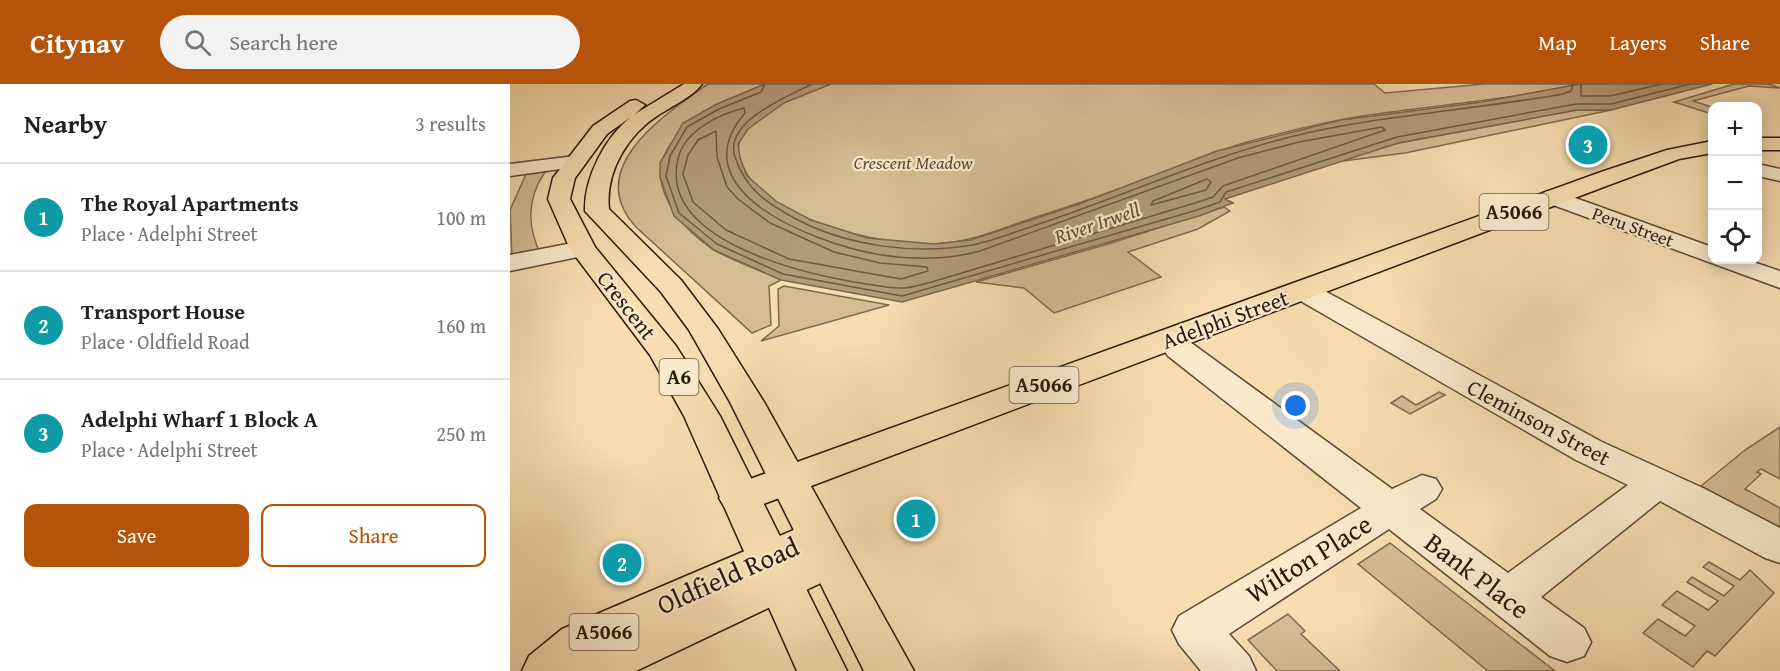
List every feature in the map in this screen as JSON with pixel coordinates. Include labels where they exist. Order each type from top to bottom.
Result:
[{"type":"main road","name":"Crescent","points":[[668,84],[600,130],[564,178],[559,194],[567,220],[583,249],[665,353],[711,432],[773,570]]},
{"type":"main road","name":"Crescent","points":[[694,84],[626,131],[604,172],[596,194],[595,205],[600,216],[671,286],[703,328],[747,402],[785,479],[823,548]]},
{"type":"main road","points":[[1762,144],[1780,144]]},
{"type":"main road","name":"Adelphi Street","points":[[739,498],[785,479],[1553,197],[1674,154],[1708,148]]},
{"type":"main road","name":"Oldfield Road","points":[[558,671],[823,548]]},
{"type":"main road","name":"A6","points":[[823,548],[889,671]]},
{"type":"main road","name":"A6","points":[[773,570],[822,671]]},
{"type":"street","points":[[510,170],[575,162]]},
{"type":"street","points":[[1762,171],[1780,175]]},
{"type":"street","name":"Peru Street","points":[[1553,197],[1708,254]]},
{"type":"street","points":[[510,263],[583,249]]},
{"type":"street","points":[[1734,264],[1780,280]]},
{"type":"street","name":"Cleminson Street","points":[[1302,290],[1589,452],[1657,483],[1780,547]]},
{"type":"street","name":"Bank Place","points":[[1179,349],[1371,494],[1405,499],[1507,598],[1567,642]]},
{"type":"street","points":[[1507,598],[1657,483]]},
{"type":"street","name":"Wilton Place","points":[[1232,671],[1196,630],[1405,499]]},
{"type":"green space","points":[[708,84],[765,84],[727,101],[689,125],[674,140],[664,157],[661,176],[670,205],[680,220],[699,239],[722,254],[781,280],[769,286],[771,325],[752,333],[637,228],[622,206],[618,185],[624,164],[635,145],[671,111]]},
{"type":"green space","name":"Crescent Meadow","points":[[831,84],[1374,84],[1385,93],[1484,84],[1580,84],[1499,98],[1362,116],[1290,131],[1247,142],[1112,192],[981,236],[957,242],[931,244],[882,240],[853,234],[797,214],[773,200],[754,183],[742,164],[738,146],[744,133],[752,124],[778,106]]},
{"type":"green space","points":[[1734,84],[1769,84],[1780,88],[1749,86],[1693,101],[1708,106],[1708,113],[1674,102]]},
{"type":"green space","points":[[1577,110],[1611,110],[1405,153],[1335,162],[1399,143]]},
{"type":"green space","points":[[527,172],[545,172],[535,192],[531,213],[533,234],[541,255],[512,259],[510,210]]},
{"type":"green space","points":[[1224,207],[1230,211],[1198,229],[1128,252],[1161,277],[1054,313],[1024,288],[976,282],[1108,244]]},
{"type":"green space","points":[[784,286],[889,305],[761,341],[779,326],[778,289]]},
{"type":"green space","points":[[1439,392],[1445,395],[1410,414],[1391,403],[1402,396],[1416,405]]},
{"type":"green space","points":[[1780,427],[1780,479],[1761,469],[1757,472],[1761,474],[1745,489],[1780,508],[1780,529],[1701,486],[1745,450]]},
{"type":"green space","points":[[1390,543],[1555,671],[1488,671],[1358,564]]},
{"type":"green space","points":[[1709,562],[1740,580],[1750,570],[1774,593],[1715,656],[1707,651],[1693,667],[1643,633],[1658,619],[1685,636],[1695,626],[1662,605],[1677,591],[1708,610],[1718,601],[1687,582],[1692,577],[1724,596],[1734,586],[1703,567]]},
{"type":"green space","points":[[1288,614],[1305,631],[1301,634],[1340,671],[1277,671],[1248,640]]},
{"type":"water","name":"River Irwell","points":[[765,84],[831,84],[784,103],[748,129],[738,144],[740,158],[747,176],[777,202],[811,220],[867,238],[934,244],[971,240],[1079,204],[1217,151],[1341,120],[1482,102],[1580,84],[1712,84],[1611,110],[1577,110],[1398,143],[1225,199],[1233,203],[1199,216],[902,302],[781,280],[714,250],[674,216],[660,177],[660,163],[683,123],[717,104]]},
{"type":"place","name":"Adelphi Wharf 1 Block A","points":[[1588,145]]},
{"type":"place","name":"The Royal Apartments","points":[[916,519]]},
{"type":"place","name":"Transport House","points":[[622,563]]}]
